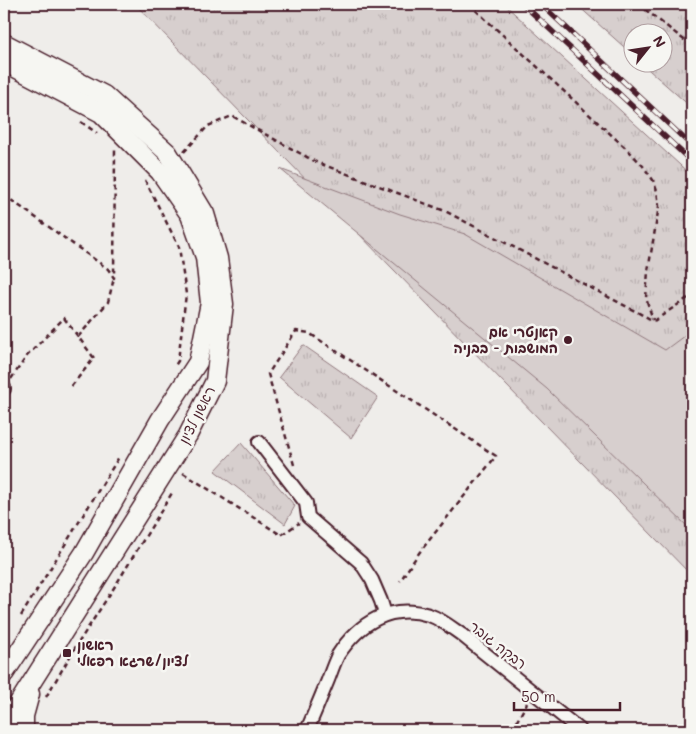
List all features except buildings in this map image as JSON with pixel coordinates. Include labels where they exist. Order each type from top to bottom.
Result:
[{"type":"main road","name":"ראשון לציון","points":[[4,43],[104,95],[168,153],[205,214],[218,258],[224,304],[215,381],[188,435],[4,726]]},
{"type":"main road","name":"ראשון לציון","points":[[4,62],[101,113],[160,172],[190,215],[205,257],[210,303],[198,362],[160,420],[84,553],[4,674]]},
{"type":"main road","points":[[24,730],[24,716],[34,678]]},
{"type":"street","points":[[259,442],[306,503],[308,517],[361,563],[372,580],[385,614],[366,624],[337,657],[308,730]]},
{"type":"street","name":"רבקה גובר","points":[[385,614],[413,612],[430,616],[443,622],[462,635],[580,730]]},
{"type":"path","points":[[468,4],[630,152],[653,180],[658,191],[659,206],[648,271],[646,298],[654,321]]},
{"type":"path","points":[[638,4],[692,46]]},
{"type":"path","points":[[180,157],[208,126],[232,116],[316,162],[445,211],[654,321]]},
{"type":"path","points":[[74,117],[99,134]]},
{"type":"path","points":[[78,337],[108,302],[114,278],[115,145],[122,152]]},
{"type":"path","points":[[141,174],[179,247],[186,294],[178,360],[173,369]]},
{"type":"path","points":[[4,195],[108,269],[114,278]]},
{"type":"path","points":[[654,321],[692,295]]},
{"type":"path","points":[[4,389],[27,356],[64,318],[94,358],[70,388]]},
{"type":"path","points":[[295,466],[268,374],[296,331],[309,333],[496,456],[419,553],[400,581]]},
{"type":"path","points":[[19,620],[122,453]]},
{"type":"path","points":[[183,473],[281,535],[308,517]]},
{"type":"path","points":[[46,698],[75,648],[117,583]]},
{"type":"path","points":[[512,730],[534,692]]},
{"type":"green space","points":[[135,4],[504,4],[692,176],[692,576]]},
{"type":"green space","points":[[576,4],[692,4],[692,108],[651,72],[674,72],[674,22],[624,22],[624,47]]},
{"type":"green space","name":"קאנטרי אם המושבות - בבניה","points":[[280,169],[400,214],[465,234],[665,350],[692,330],[692,531],[547,389]]},
{"type":"green space","points":[[303,345],[378,397],[351,438],[279,377]]},
{"type":"green space","points":[[241,443],[295,506],[285,524],[215,471]]},
{"type":"railway","points":[[523,4],[692,162]]},
{"type":"railway","points":[[541,4],[692,146]]},
{"type":"place","name":"קאנטרי אם המושבות - בבניה","points":[[568,340]]},
{"type":"place","name":"ראשון לציון/שרגא רפאלי","points":[[67,653]]}]
